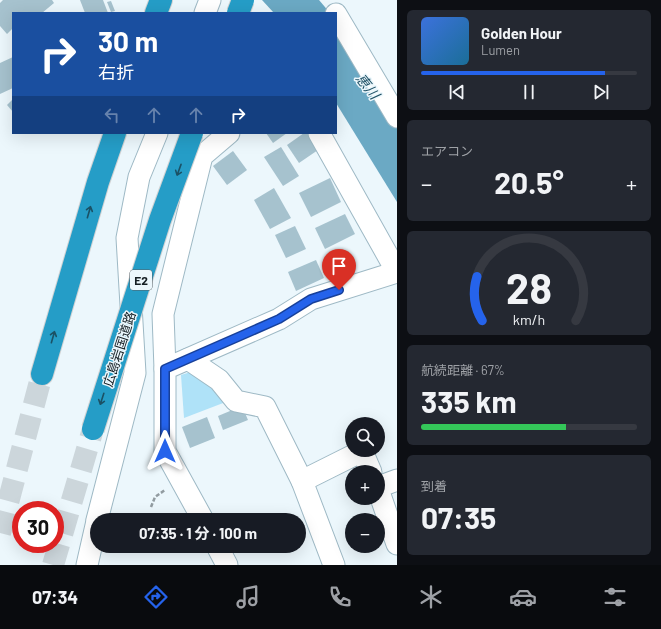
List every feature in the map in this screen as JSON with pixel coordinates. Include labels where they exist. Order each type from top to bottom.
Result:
[{"type":"highway","points":[[156,12],[161,0]]},
{"type":"highway","points":[[238,12],[243,0]]},
{"type":"highway","points":[[42,374],[98,182],[115,134]]},
{"type":"highway","name":"広島岩国道路","points":[[93,429],[160,220],[192,134]]},
{"type":"street","points":[[205,12],[210,0]]},
{"type":"street","points":[[232,0],[240,12]]},
{"type":"street","points":[[328,0],[335,12]]},
{"type":"street","points":[[337,16],[397,117]]},
{"type":"street","points":[[99,513],[135,373],[127,238],[139,177],[157,134]]},
{"type":"street","points":[[199,513],[165,451],[163,314],[202,156],[228,134]]},
{"type":"street","points":[[165,369],[279,319],[311,299],[397,272],[320,134]]},
{"type":"street","points":[[188,358],[219,380],[236,401],[265,407],[302,481],[334,565]]},
{"type":"street","points":[[302,481],[362,450],[368,465]]},
{"type":"street","points":[[385,485],[397,480]]},
{"type":"street","points":[[384,505],[397,544]]},
{"type":"street","points":[[87,565],[90,552]]},
{"type":"street","points":[[221,553],[227,565]]},
{"type":"shaded area","points":[[197,370],[231,400],[184,418],[181,375]]},
{"type":"water","points":[[262,0],[319,0],[329,12],[273,12]]},
{"type":"water","name":"恵川","points":[[337,23],[397,113],[397,202],[337,105]]},
{"type":"building","points":[[3,0],[52,0],[54,3],[43,12],[12,12],[12,29],[7,34],[0,26],[0,3]]},
{"type":"building","points":[[80,0],[103,0],[108,12],[85,12]]},
{"type":"building","points":[[111,1],[115,11],[111,12],[107,2]]},
{"type":"building","points":[[12,57],[12,88],[0,94],[0,63]]},
{"type":"building","points":[[12,100],[12,111],[7,105]]},
{"type":"building","points":[[267,134],[286,134],[273,143]]},
{"type":"building","points":[[303,134],[308,134],[318,150],[299,163],[287,145]]},
{"type":"building","points":[[281,147],[299,176],[283,186],[264,157]]},
{"type":"building","points":[[233,151],[247,170],[227,185],[213,166]]},
{"type":"building","points":[[330,178],[341,202],[311,217],[299,193]]},
{"type":"building","points":[[274,188],[291,218],[270,229],[254,200]]},
{"type":"building","points":[[345,214],[355,234],[325,249],[315,228]]},
{"type":"building","points":[[295,226],[306,249],[286,258],[275,235]]},
{"type":"building","points":[[316,260],[324,278],[296,291],[288,272]]},
{"type":"building","points":[[242,406],[248,420],[223,430],[218,416]]},
{"type":"building","points":[[207,417],[215,438],[190,448],[182,427]]},
{"type":"tunnel","points":[[0,533],[42,374]]},
{"type":"tunnel","points":[[53,565],[93,429]]},
{"type":"route","points":[[165,451],[165,369],[279,319],[311,299],[339,290]]}]
